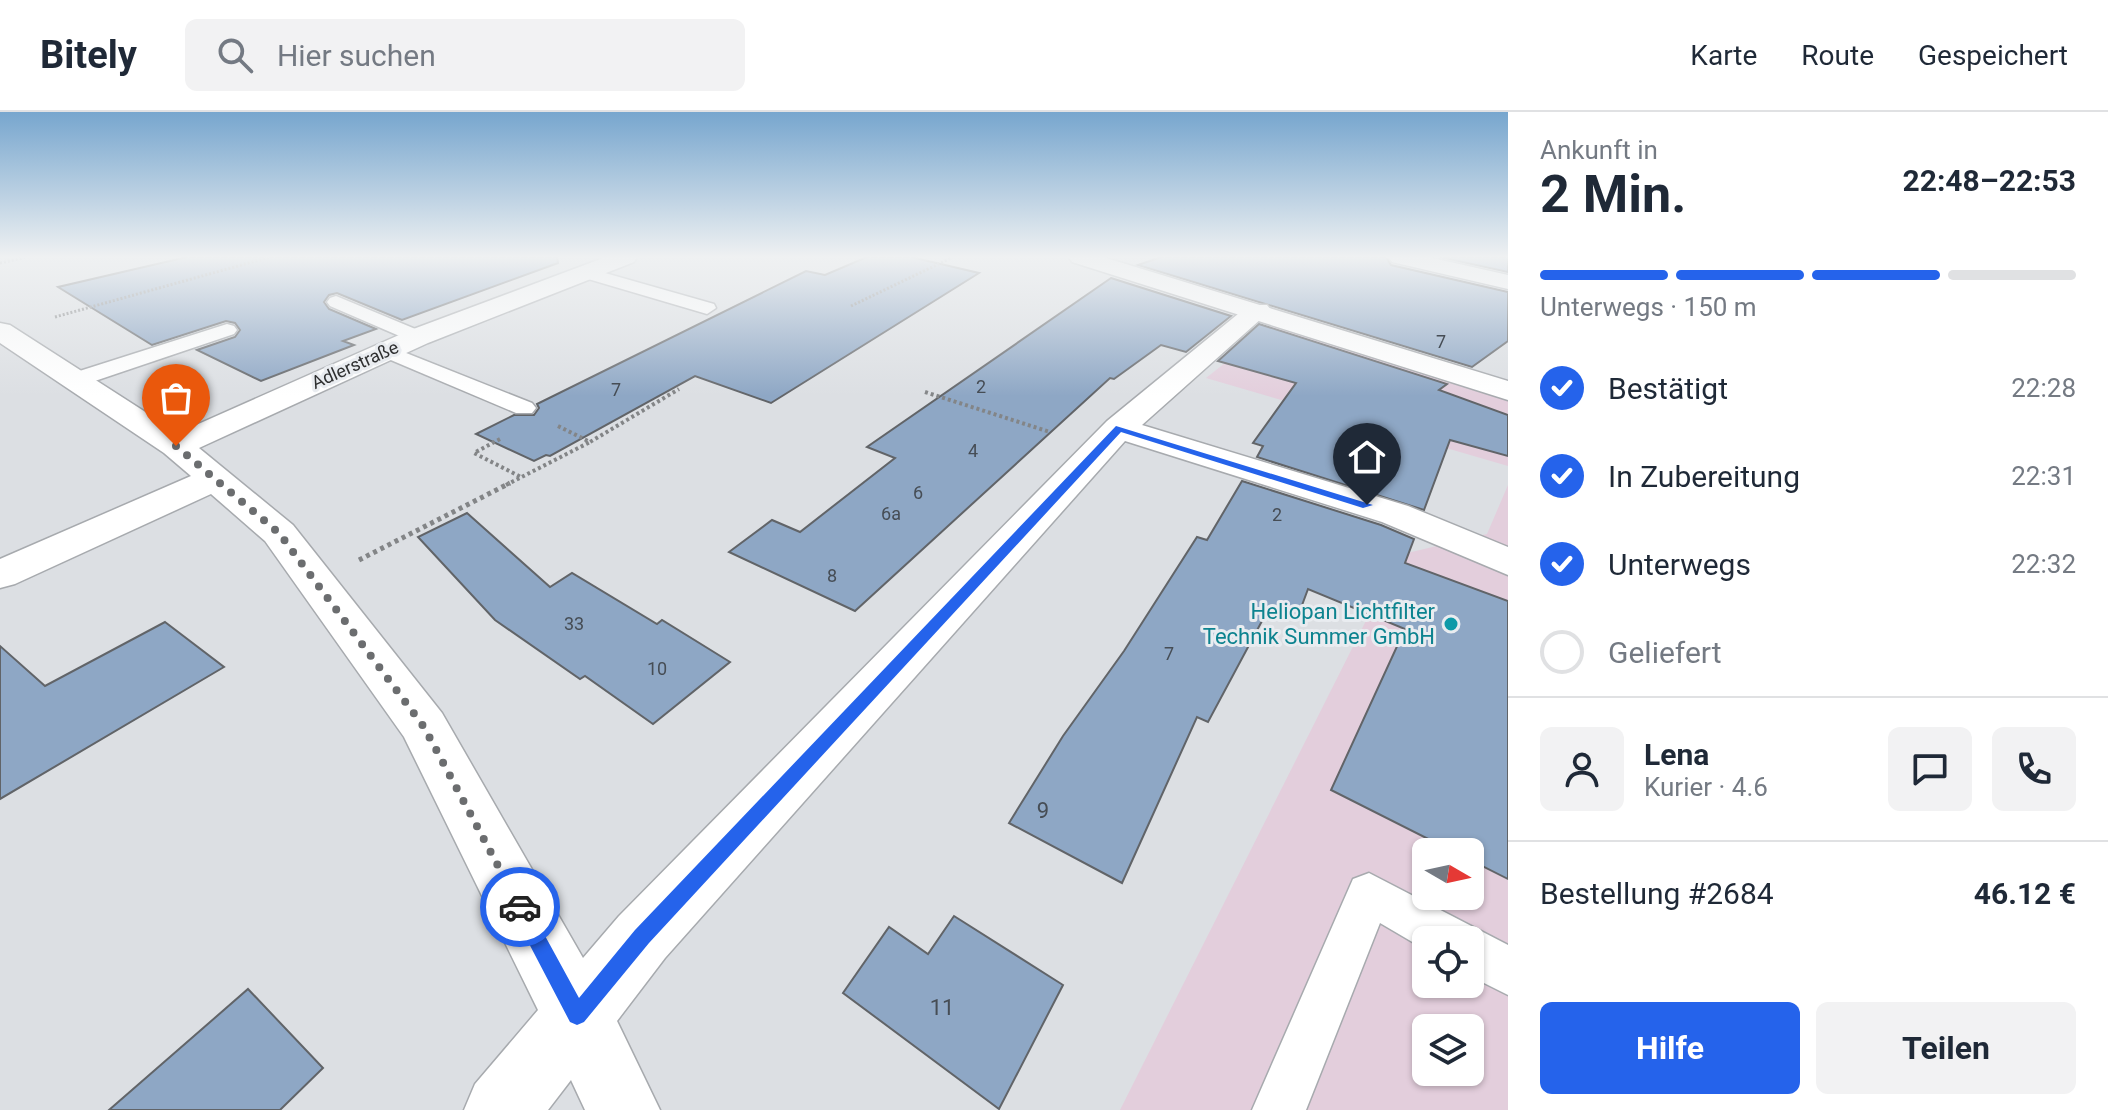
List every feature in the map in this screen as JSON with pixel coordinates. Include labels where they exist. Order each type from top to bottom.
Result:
[{"type":"street","name":"Adlerstraße","points":[[176,446],[418,337],[503,304]]},
{"type":"street","points":[[1236,304],[1508,391]]},
{"type":"street","points":[[501,1110],[642,937],[1110,438],[1258,310]]},
{"type":"street","points":[[1,332],[176,446],[279,533],[424,727],[577,1015],[623,1110]]},
{"type":"street","points":[[1110,438],[1395,514],[1508,562]]},
{"type":"street","points":[[0,575],[217,478]]},
{"type":"lane","points":[[340,304],[418,337]]},
{"type":"lane","points":[[692,304],[707,308]]},
{"type":"lane","points":[[75,380],[227,330]]},
{"type":"lane","points":[[386,351],[532,413]]},
{"type":"lane","points":[[1279,1110],[1369,893],[1427,926]]},
{"type":"lane","points":[[1484,958],[1508,971]]},
{"type":"path","points":[[1,332],[103,304]]},
{"type":"path","points":[[851,306],[856,304]]},
{"type":"path","points":[[315,583],[590,442],[679,389]]},
{"type":"path","points":[[925,392],[1110,438]]},
{"type":"path","points":[[522,477],[474,453],[532,413],[590,442]]},
{"type":"shaded area","points":[[1278,321],[1508,400],[1508,466],[1206,378]]},
{"type":"shaded area","points":[[1508,485],[1508,1110],[1120,1110],[1399,555],[1487,534]]},
{"type":"building","points":[[85,304],[325,304],[329,309],[376,329],[343,341],[354,345],[261,381],[197,350],[235,337],[240,330],[235,323],[226,321],[152,345]]},
{"type":"building","points":[[362,304],[447,304],[402,320]]},
{"type":"building","points":[[740,304],[930,304],[771,403],[695,376],[550,456],[534,461],[476,434],[514,415],[534,415],[539,408],[537,404]]},
{"type":"building","points":[[1074,304],[1192,304],[1231,316],[1186,352],[1161,345],[1114,379],[1110,378],[855,611],[729,552],[772,520],[800,532],[895,458],[867,447]]},
{"type":"building","points":[[1264,304],[1508,304],[1508,341],[1472,367]]},
{"type":"building","points":[[1259,324],[1447,384],[1439,390],[1508,415],[1508,456],[1450,440],[1424,510],[1257,457],[1263,446],[1253,443],[1296,383],[1218,361]]},
{"type":"building","points":[[1242,481],[1381,525],[1414,539],[1405,563],[1508,601],[1508,879],[1484,867],[1484,838],[1426,838],[1331,790],[1405,629],[1308,589],[1298,616],[1270,606],[1208,722],[1197,717],[1122,883],[1009,823],[1063,736],[1124,651],[1197,537],[1207,540]]},
{"type":"building","points":[[467,513],[550,587],[572,573],[657,624],[662,620],[730,662],[653,724],[585,676],[580,679],[495,620],[418,537]]},
{"type":"building","points":[[165,622],[224,667],[0,799],[0,646],[45,686]]},
{"type":"building","points":[[954,916],[1063,985],[999,1109],[843,993],[889,927],[928,954]]},
{"type":"building","points":[[248,989],[323,1068],[280,1110],[109,1110]]},
{"type":"way so far","points":[[176,446],[279,533],[424,727],[520,907]]},
{"type":"place","name":"Heliopan Lichtfilter Technik Summer GmbH","points":[[1451,624]]},
{"type":"route","points":[[520,907],[577,1015],[642,937],[1119,428],[1367,505]]}]
